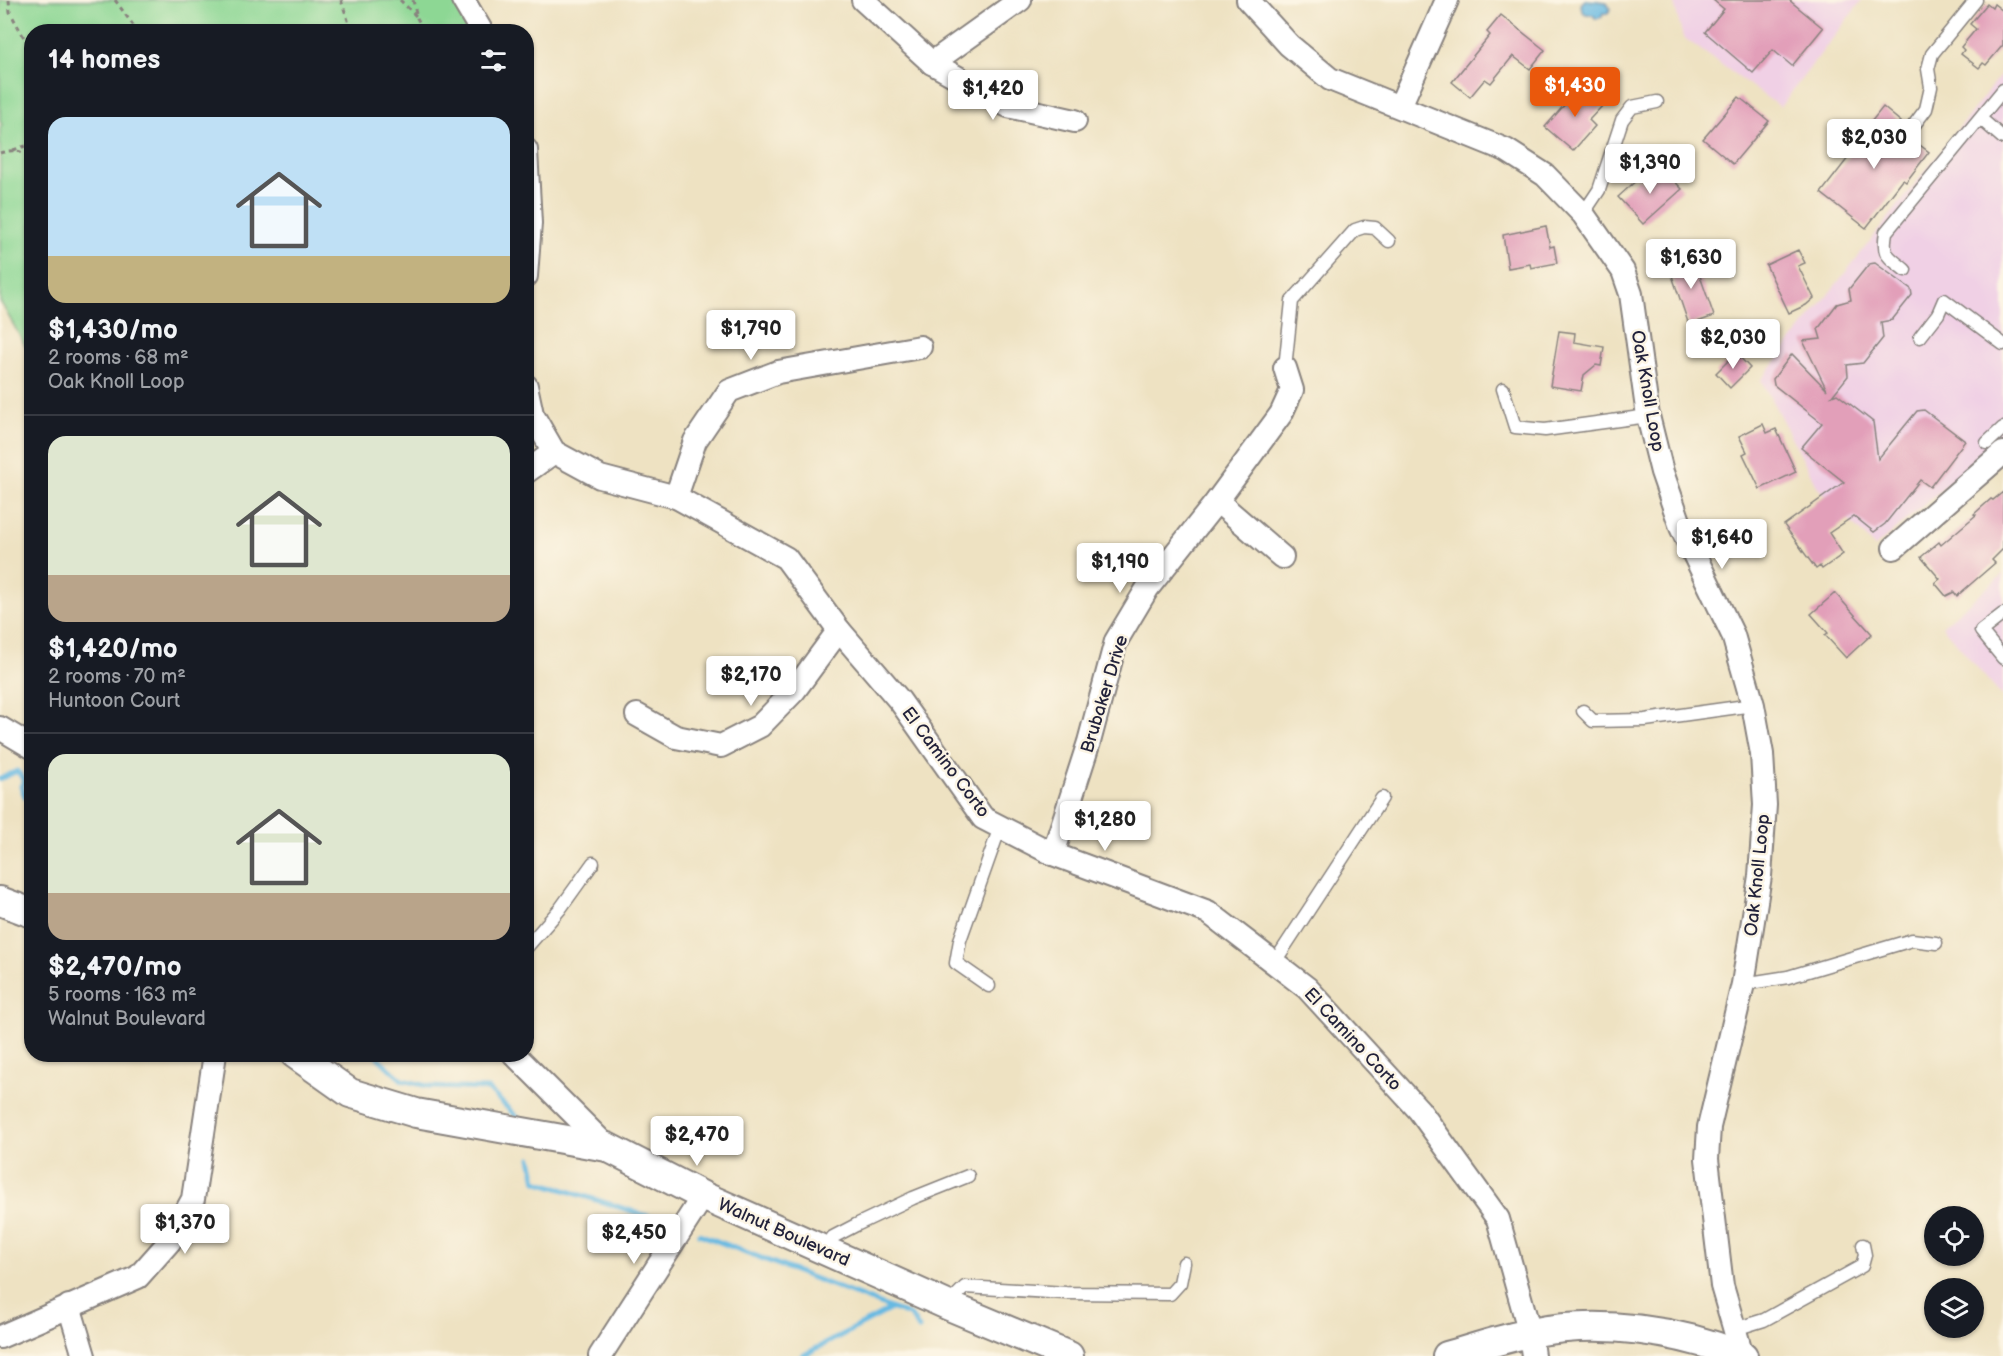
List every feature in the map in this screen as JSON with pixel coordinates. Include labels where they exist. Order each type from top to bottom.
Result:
[{"type":"street","points":[[464,0],[478,24]]},
{"type":"street","points":[[863,0],[932,63],[1008,106],[1075,121]]},
{"type":"street","points":[[932,63],[1020,0]]},
{"type":"street","name":"Oak Knoll Loop","points":[[1248,0],[1289,45],[1330,79],[1506,150],[1545,175],[1583,214],[1623,271],[1631,294],[1648,416],[1662,472],[1681,527],[1733,635],[1753,705],[1762,754],[1765,805],[1760,876],[1743,984],[1709,1127],[1707,1159],[1722,1286],[1740,1347]]},
{"type":"street","points":[[1400,106],[1447,0]]},
{"type":"street","points":[[676,497],[695,441],[729,392],[778,372],[920,347]]},
{"type":"street","name":"Brubaker Drive","points":[[1053,854],[1089,742],[1116,641],[1146,589],[1217,501],[1281,414],[1292,390],[1285,368]]},
{"type":"street","points":[[534,422],[554,452],[534,466]]},
{"type":"street","points":[[1894,548],[1995,448]]},
{"type":"street","name":"El Camino Corto","points":[[554,452],[600,477],[676,497],[786,558],[839,630],[900,701],[983,818],[1053,854],[1208,912],[1307,988],[1419,1110],[1498,1219],[1531,1344]]},
{"type":"street","points":[[1217,501],[1282,557]]},
{"type":"street","points":[[637,715],[676,737],[721,746],[760,726],[794,691],[839,630]]},
{"type":"street","points":[[0,728],[24,742]]},
{"type":"street","points":[[0,901],[24,909]]},
{"type":"street","points":[[0,1337],[138,1277],[170,1241],[193,1199],[213,1062]]},
{"type":"street","name":"Walnut Boulevard","points":[[306,1062],[350,1093],[416,1113],[608,1147],[703,1196],[947,1305],[1070,1356]]},
{"type":"street","points":[[522,1062],[608,1147]]},
{"type":"street","points":[[600,1356],[703,1196]]},
{"type":"street","points":[[69,1306],[84,1356]]},
{"type":"street","points":[[1447,1356],[1531,1344],[1586,1326],[1670,1334],[1740,1347]]},
{"type":"lane","points":[[1905,137],[1926,109],[1931,87],[1928,69],[1932,54],[1976,0]]},
{"type":"lane","points":[[1905,270],[1888,256],[1884,247],[1886,232],[2003,90]]},
{"type":"lane","points":[[1583,214],[1599,190],[1622,120],[1632,107],[1657,102]]},
{"type":"lane","points":[[1981,119],[2003,138]]},
{"type":"lane","points":[[1285,368],[1292,301],[1355,230],[1364,227],[1375,228],[1389,241]]},
{"type":"lane","points":[[1920,337],[1938,315],[1944,300],[2003,344]]},
{"type":"lane","points":[[1503,389],[1515,427],[1545,430],[1648,416]]},
{"type":"lane","points":[[1995,448],[2003,428]]},
{"type":"lane","points":[[2003,614],[1981,631],[2003,658]]},
{"type":"lane","points":[[1583,711],[1593,721],[1645,720],[1753,705]]},
{"type":"lane","points":[[1274,963],[1382,798]]},
{"type":"lane","points":[[989,986],[956,963],[960,940],[1000,827]]},
{"type":"lane","points":[[534,939],[560,909],[593,862]]},
{"type":"lane","points":[[1743,984],[1788,976],[1912,940],[1936,943]]},
{"type":"lane","points":[[824,1250],[833,1237],[856,1225],[913,1198],[968,1176]]},
{"type":"lane","points":[[1740,1347],[1764,1320],[1862,1266],[1865,1255],[1863,1245]]},
{"type":"lane","points":[[947,1305],[965,1287],[1066,1293],[1170,1294],[1180,1283],[1184,1263]]},
{"type":"path","points":[[9,0],[10,12],[24,37]]},
{"type":"path","points":[[115,0],[132,24]]},
{"type":"path","points":[[341,0],[349,24]]},
{"type":"path","points":[[400,0],[420,24]]},
{"type":"path","points":[[413,0],[417,18]]},
{"type":"path","points":[[0,153],[24,147]]},
{"type":"path","points":[[12,151],[24,153]]},
{"type":"shaded area","points":[[1673,0],[1862,0],[1780,107],[1683,37]]},
{"type":"shaded area","points":[[2003,72],[2003,437],[1875,547],[1818,488],[1761,380]]},
{"type":"shaded area","points":[[2003,574],[2003,698],[1942,626]]},
{"type":"green space","points":[[0,0],[463,0],[478,24],[24,24],[24,343],[0,301],[0,127],[2,125],[0,121]]},
{"type":"water","points":[[1585,0],[1606,2],[1611,9],[1607,14],[1603,13],[1602,17],[1596,19],[1593,15],[1582,11],[1581,4]]},
{"type":"building","points":[[1713,0],[1789,0],[1823,28],[1792,66],[1773,50],[1753,73],[1705,32],[1724,9]]},
{"type":"building","points":[[1987,4],[1992,8],[1994,4],[2003,11],[2003,45],[1986,65],[1983,63],[1979,68],[1961,54],[1964,50],[1961,47],[1976,29],[1970,24]]},
{"type":"building","points":[[1501,15],[1545,50],[1530,69],[1513,56],[1491,83],[1485,79],[1470,97],[1452,82],[1490,35],[1487,32]]},
{"type":"building","points":[[1582,85],[1604,104],[1589,120],[1595,126],[1573,151],[1545,127]]},
{"type":"building","points":[[1739,97],[1769,121],[1733,164],[1703,139]]},
{"type":"building","points":[[1883,107],[1901,122],[1897,128],[1900,130],[1897,137],[1900,143],[1908,145],[1913,140],[1929,152],[1906,182],[1903,180],[1866,228],[1821,193],[1862,140],[1859,137]]},
{"type":"building","points":[[1662,168],[1682,189],[1643,224],[1618,197],[1639,178],[1645,185]]},
{"type":"building","points":[[1546,226],[1550,247],[1554,246],[1557,263],[1531,268],[1530,264],[1508,268],[1503,235]]},
{"type":"building","points":[[1798,250],[1805,263],[1798,266],[1814,298],[1806,305],[1789,313],[1766,265]]},
{"type":"building","points":[[1693,256],[1714,316],[1689,325],[1668,264]]},
{"type":"building","points":[[1875,263],[1911,289],[1912,295],[1892,320],[1881,322],[1883,338],[1863,363],[1847,365],[1848,376],[1832,396],[1837,394],[1873,422],[1878,459],[1917,411],[1924,410],[1965,441],[1930,487],[1920,480],[1885,524],[1874,532],[1854,516],[1829,533],[1843,554],[1822,569],[1820,566],[1816,569],[1784,525],[1844,482],[1801,448],[1822,423],[1774,385],[1773,379],[1792,354],[1827,390],[1803,341],[1821,339],[1818,329],[1837,304],[1851,300],[1849,289],[1869,264]]},
{"type":"building","points":[[1559,331],[1575,333],[1574,342],[1604,347],[1601,366],[1596,365],[1584,375],[1581,391],[1550,386]]},
{"type":"building","points":[[1736,353],[1750,368],[1730,388],[1716,373]]},
{"type":"building","points":[[1763,424],[1767,433],[1776,429],[1796,472],[1760,489],[1743,454],[1747,452],[1739,436]]},
{"type":"building","points":[[2003,492],[2003,549],[1992,560],[1995,563],[1957,596],[1954,592],[1946,596],[1935,583],[1940,579],[1921,557],[1939,542],[1941,545],[1991,499],[1993,500]]},
{"type":"building","points":[[1835,593],[1872,634],[1846,658],[1825,635],[1828,633],[1811,614]]},
{"type":"waterway","points":[[0,779],[17,771],[24,780]]},
{"type":"waterway","points":[[24,782],[21,786],[24,794]]},
{"type":"waterway","points":[[383,1062],[402,1080],[432,1087],[488,1089],[518,1118]]},
{"type":"waterway","points":[[531,1158],[536,1181],[676,1225]]},
{"type":"waterway","points":[[699,1234],[911,1316],[919,1329]]},
{"type":"waterway","points":[[802,1356],[891,1309]]}]
